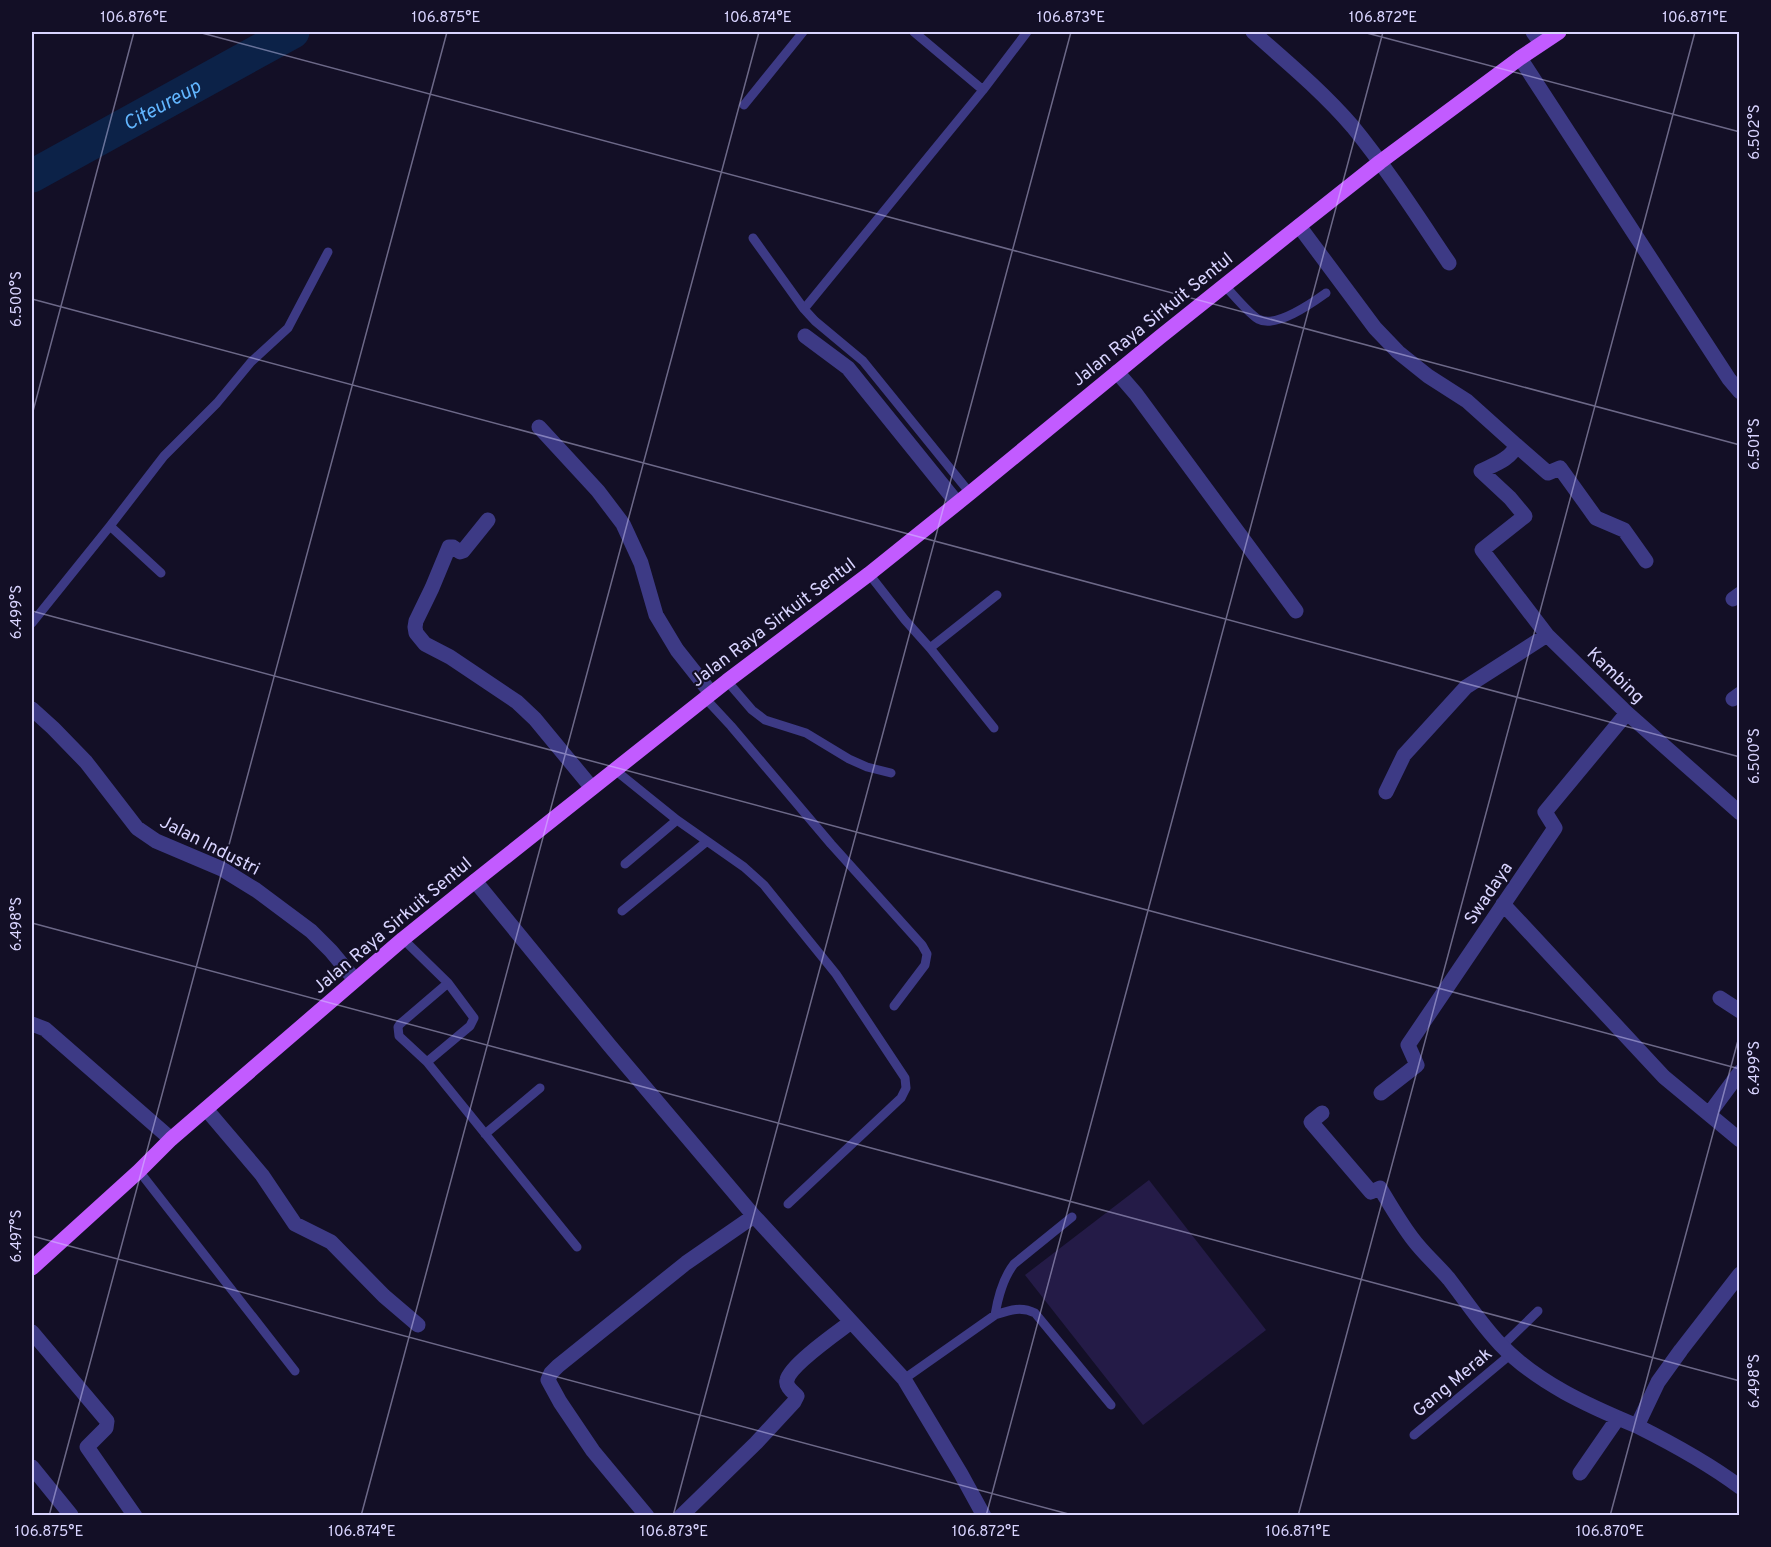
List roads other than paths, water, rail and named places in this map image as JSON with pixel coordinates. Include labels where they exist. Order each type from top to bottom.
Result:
[{"type":"main road","name":"Jalan Raya Sirkuit Sentul","points":[[32,1268],[171,1139],[403,939],[726,681],[868,574],[970,493],[1224,285],[1380,162],[1520,58],[1537,38],[1559,32]]},
{"type":"street","points":[[1253,32],[1325,97],[1353,127],[1380,162],[1449,263]]},
{"type":"street","points":[[1520,58],[1729,379],[1740,392]]},
{"type":"street","points":[[1299,226],[1375,328],[1398,352],[1428,376],[1467,401],[1548,473],[1560,468],[1596,518],[1624,530],[1646,561]]},
{"type":"street","points":[[805,336],[848,368],[957,503]]},
{"type":"street","points":[[1117,372],[1143,403],[1296,611]]},
{"type":"street","points":[[539,427],[598,491],[623,524],[641,563],[656,615],[708,696]]},
{"type":"street","name":"Kambing","points":[[1516,445],[1506,459],[1481,471],[1510,498],[1525,516],[1482,550],[1547,635],[1627,713],[1740,813]]},
{"type":"street","points":[[488,520],[463,551],[449,547],[416,621],[416,633],[425,644],[458,662],[517,702],[535,719],[592,788]]},
{"type":"street","points":[[1386,792],[1404,755],[1466,687],[1547,635]]},
{"type":"street","name":"Jalan Industri","points":[[32,710],[86,762],[137,828],[156,841],[230,873],[256,890],[311,931],[355,980]]},
{"type":"street","name":"Swadaya","points":[[1381,1093],[1417,1065],[1408,1045],[1555,828],[1545,812],[1627,713]]},
{"type":"street","points":[[475,881],[610,1046],[754,1216],[904,1379],[984,1515]]},
{"type":"street","points":[[1503,904],[1664,1077],[1740,1140]]},
{"type":"street","points":[[1720,998],[1740,1011]]},
{"type":"street","points":[[32,1024],[45,1029],[171,1139]]},
{"type":"street","points":[[1709,1114],[1740,1072]]},
{"type":"street","points":[[206,1109],[262,1175],[295,1224],[331,1242],[384,1296],[418,1325]]},
{"type":"street","points":[[1322,1113],[1311,1122],[1371,1192],[1380,1188],[1413,1239],[1448,1278],[1485,1327],[1507,1350],[1525,1366],[1556,1387],[1664,1439],[1720,1472],[1740,1487]]},
{"type":"street","points":[[647,1515],[593,1451],[548,1380],[558,1366],[686,1263],[754,1216]]},
{"type":"street","points":[[1637,1426],[1659,1382],[1740,1275]]},
{"type":"street","points":[[681,1515],[756,1443],[794,1402],[797,1396],[787,1385],[786,1380],[790,1373],[810,1353],[851,1322]]},
{"type":"street","points":[[32,1332],[105,1418],[106,1428],[87,1447],[135,1515]]},
{"type":"street","points":[[1580,1473],[1618,1418]]},
{"type":"street","points":[[32,1467],[71,1515]]},
{"type":"lane","points":[[744,105],[803,32]]},
{"type":"lane","points":[[914,32],[983,90]]},
{"type":"lane","points":[[804,309],[983,90],[1027,32]]},
{"type":"lane","points":[[753,238],[804,309],[863,361],[970,493]]},
{"type":"lane","points":[[32,623],[164,456],[217,402],[251,362],[288,328],[328,252]]},
{"type":"lane","points":[[1224,285],[1258,318],[1267,322],[1280,320],[1326,293]]},
{"type":"lane","points":[[110,526],[161,573]]},
{"type":"lane","points":[[868,574],[994,728]]},
{"type":"lane","points":[[930,648],[997,595]]},
{"type":"lane","points":[[726,681],[752,710],[765,720],[806,733],[849,759],[867,767],[891,773]]},
{"type":"lane","points":[[708,696],[831,844],[922,945],[927,954],[926,965],[894,1006]]},
{"type":"lane","points":[[615,770],[676,820],[744,867],[771,893],[836,974],[907,1083],[897,1103],[788,1204]]},
{"type":"lane","points":[[625,864],[676,820]]},
{"type":"lane","points":[[622,911],[706,842]]},
{"type":"lane","points":[[403,939],[448,983],[473,1014],[474,1020],[470,1026],[427,1062]]},
{"type":"lane","points":[[448,983],[399,1024],[399,1036],[427,1062],[577,1247]]},
{"type":"lane","points":[[485,1134],[540,1088]]},
{"type":"lane","points":[[139,1171],[295,1371]]},
{"type":"lane","points":[[995,1315],[1010,1269],[1072,1217]]},
{"type":"lane","points":[[904,1379],[995,1315],[1016,1308],[1035,1313],[1111,1405]]},
{"type":"lane","name":"Gang Merak","points":[[1414,1436],[1507,1350],[1538,1311]]},
{"type":"waterway","name":"Citeureup","points":[[32,176],[293,32]]}]
